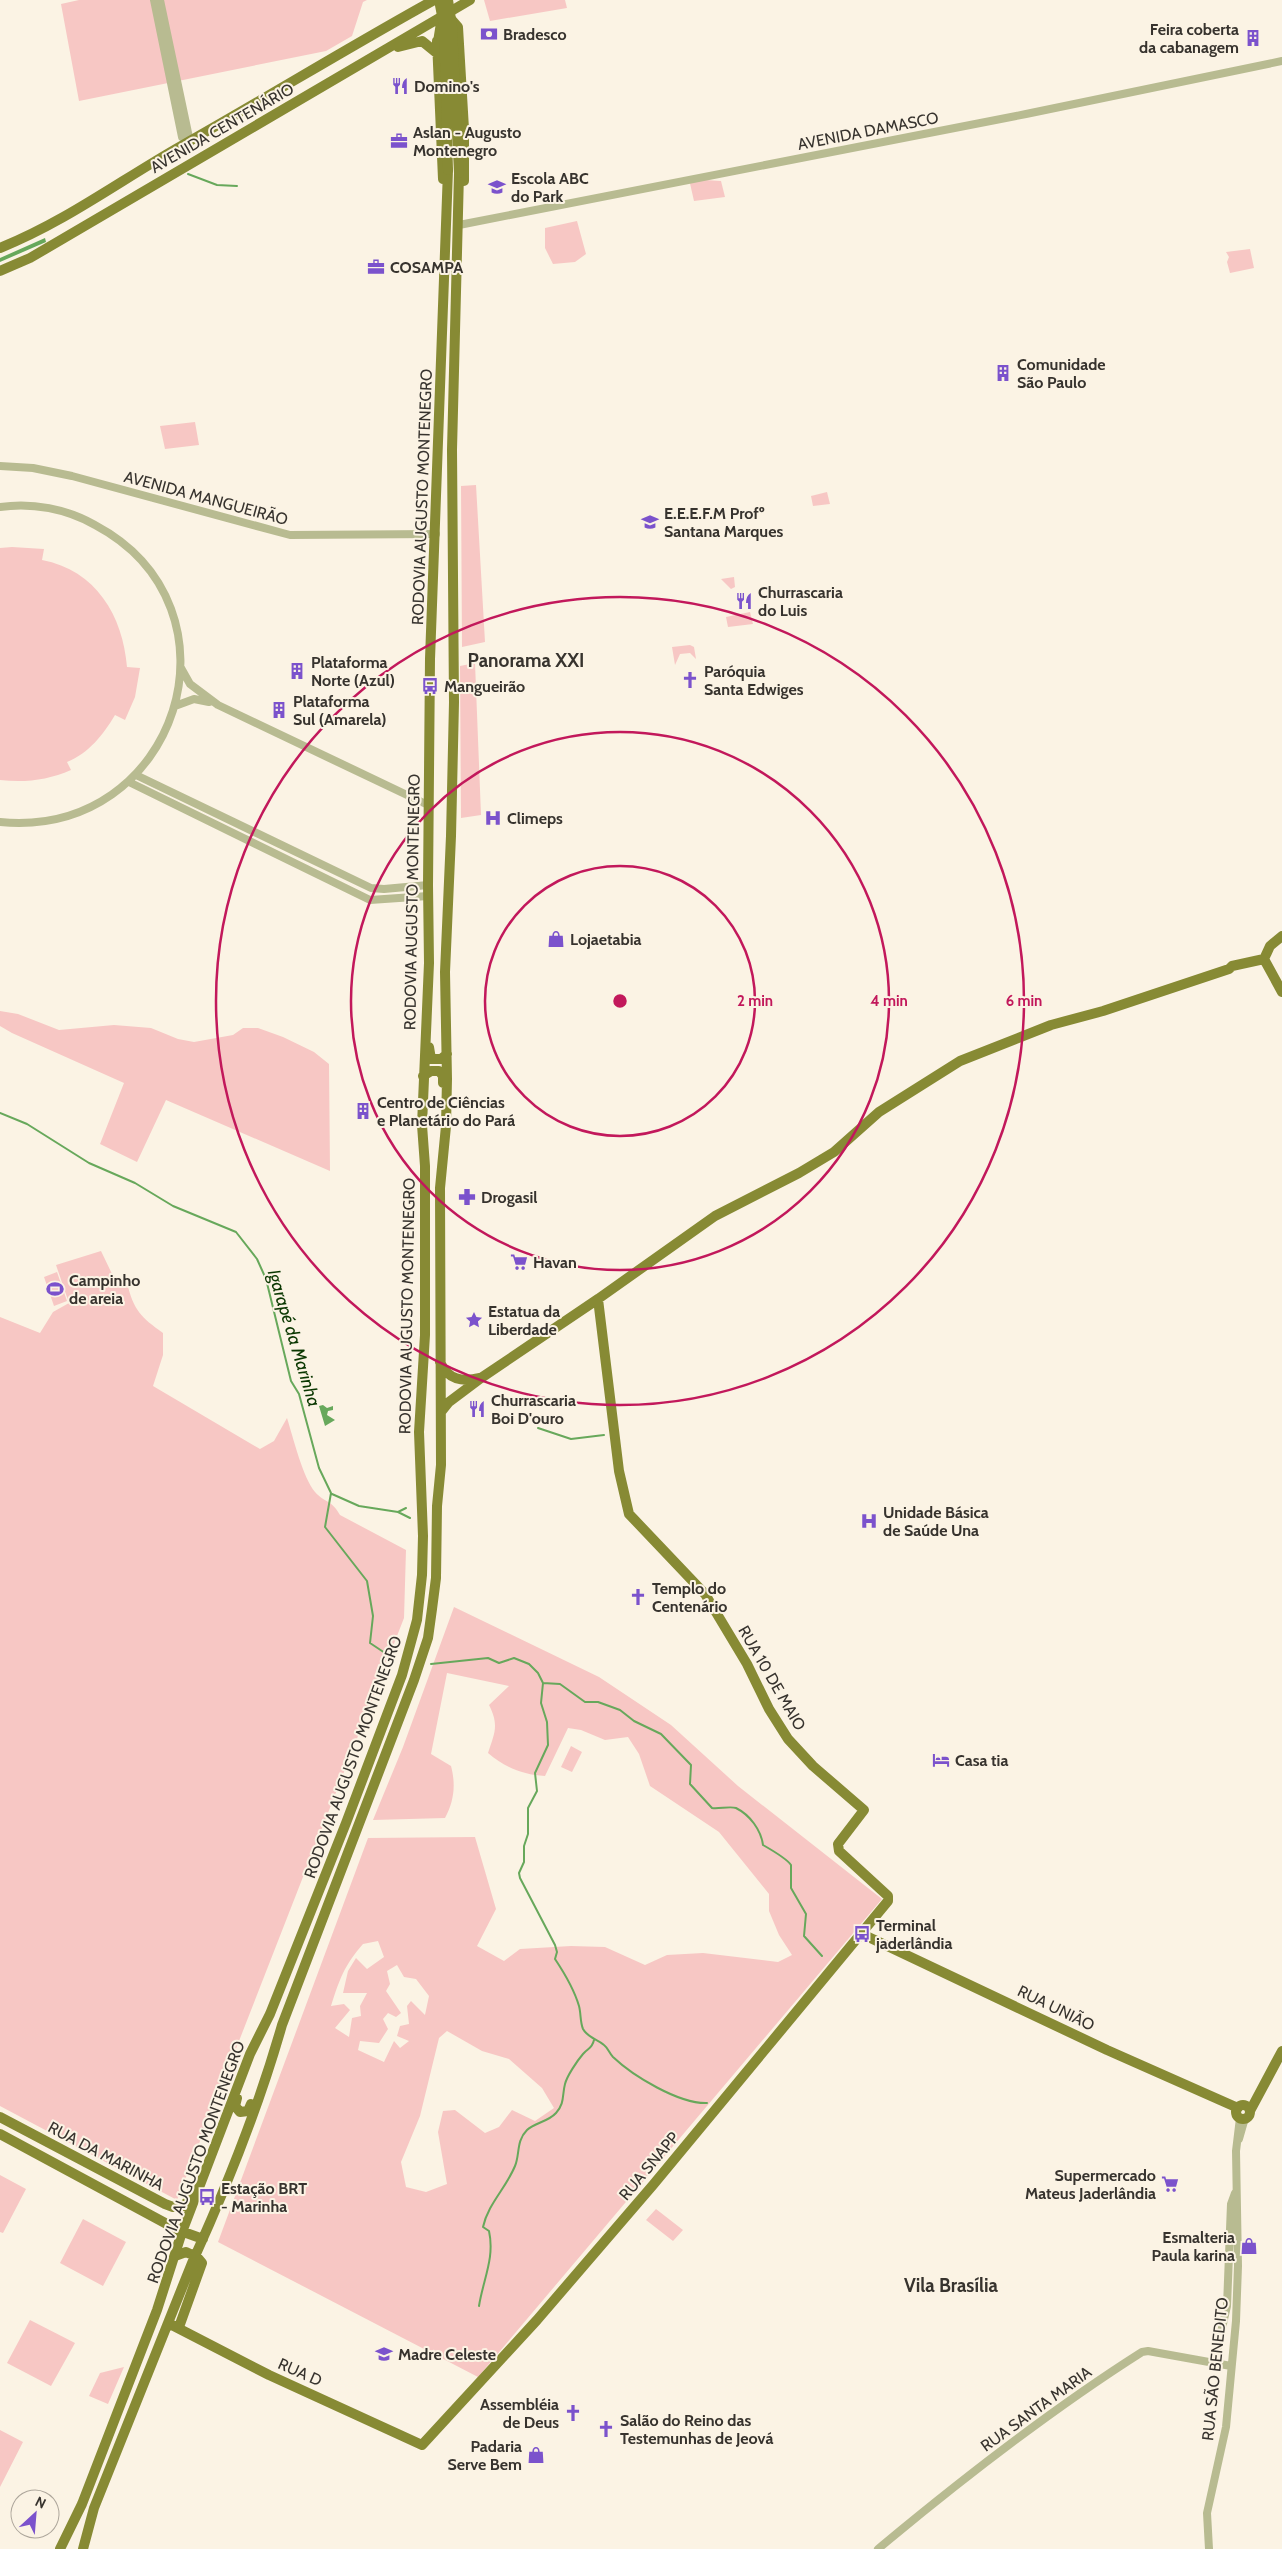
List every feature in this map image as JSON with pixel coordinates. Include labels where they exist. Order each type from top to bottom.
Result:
[{"type":"main road","name":"AVENIDA CENTENÁRIO","points":[[0,248],[23,239],[103,194],[184,142],[432,0]]},
{"type":"main road","points":[[432,0],[444,26],[448,191]]},
{"type":"main road","name":"RODOVIA AUGUSTO MONTENEGRO","points":[[60,2549],[82,2504],[207,2166],[250,2054],[270,2014],[343,1831],[402,1675],[415,1634],[422,1575],[423,1536],[419,1432],[425,1334],[425,1166],[422,1124],[429,963],[428,805],[430,658],[448,191],[445,190],[443,179],[438,51],[432,0]]},
{"type":"main road","points":[[448,0],[452,26],[460,174],[459,201]]},
{"type":"main road","name":"AVENIDA CENTENÁRIO","points":[[0,271],[30,258],[129,198],[385,50],[435,20],[457,4],[470,0]]},
{"type":"main road","name":"RODOVIA AUGUSTO MONTENEGRO","points":[[83,2549],[94,2508],[271,2063],[282,2025],[414,1680],[428,1638],[436,1578],[441,1412],[439,1362],[440,1188],[446,1126],[445,972],[454,702],[452,450],[459,201],[464,191],[464,129],[460,65],[463,54],[457,4]]},
{"type":"main road","points":[[385,50],[417,40],[426,43],[438,51],[441,23],[443,20],[454,21],[458,27],[460,65]]},
{"type":"main road","points":[[170,174],[190,158],[184,142]]},
{"type":"main road","points":[[120,184],[118,190],[120,197],[129,198]]},
{"type":"main road","points":[[103,194],[114,202],[110,211]]},
{"type":"main road","points":[[1264,959],[1270,946],[1282,936]]},
{"type":"main road","points":[[1264,959],[1282,992]]},
{"type":"main road","points":[[441,1412],[450,1402],[481,1378],[598,1299],[715,1216],[799,1173],[834,1152],[879,1112],[960,1061],[1051,1025],[1103,1011],[1228,969],[1232,966],[1264,959]]},
{"type":"main road","points":[[426,1000],[430,1012],[430,1058],[439,1059],[447,1054]]},
{"type":"main road","points":[[423,1076],[431,1071],[442,1073],[442,1116],[446,1126]]},
{"type":"main road","name":"RUA 10 DE MAIO","points":[[598,1299],[619,1470],[630,1514],[705,1594],[728,1630],[788,1739],[813,1766],[864,1810],[838,1844],[839,1851],[888,1897]]},
{"type":"main road","points":[[439,1362],[448,1375],[458,1380],[481,1378]]},
{"type":"main road","name":"RUA SNAPP","points":[[422,2446],[564,2289],[862,1934],[888,1901],[888,1897]]},
{"type":"main road","name":"RUA UNIÃO","points":[[862,1934],[1243,2114]]},
{"type":"main road","points":[[1243,2114],[1282,2051]]},
{"type":"main road","points":[[250,2054],[250,2064],[235,2102],[235,2106],[240,2112],[244,2113],[250,2109],[265,2071],[271,2063]]},
{"type":"main road","name":"RUA DA MARINHA","points":[[0,2117],[173,2207],[184,2206],[188,2203],[207,2166]]},
{"type":"main road","name":"RUA DA MARINHA","points":[[0,2134],[182,2232],[203,2238]]},
{"type":"main road","points":[[175,2256],[184,2252],[195,2256],[201,2261],[202,2266],[179,2327]]},
{"type":"main road","points":[[173,2308],[193,2291]]},
{"type":"main road","name":"RUA D","points":[[168,2323],[269,2375],[422,2446]]},
{"type":"street","points":[[154,0],[184,142]]},
{"type":"street","points":[[160,0],[184,142]]},
{"type":"street","name":"AVENIDA DAMASCO","points":[[459,225],[1026,114],[1282,61]]},
{"type":"street","name":"AVENIDA MANGUEIRÃO","points":[[0,466],[33,468],[72,476],[290,535],[436,534]]},
{"type":"street","points":[[0,507],[38,506],[72,514],[103,529],[131,550],[153,577],[169,608],[179,645],[180,666],[175,706],[158,746],[136,775],[128,782],[98,804],[79,813],[38,823],[0,822]]},
{"type":"street","points":[[180,666],[190,684],[218,705],[428,805]]},
{"type":"street","points":[[175,706],[194,700],[218,705]]},
{"type":"street","points":[[136,775],[371,888],[384,889],[428,885]]},
{"type":"street","points":[[128,782],[370,900],[383,901],[428,896]]},
{"type":"street","name":"RUA SÃO BENEDITO","points":[[1209,2549],[1207,2513],[1226,2427],[1230,2366],[1236,2321],[1238,2266],[1236,2151],[1243,2114]]},
{"type":"street","name":"RUA SÃO BENEDITO","points":[[1214,2363],[1227,2306],[1231,2204],[1236,2191]]},
{"type":"street","name":"RUA SANTA MARIA","points":[[878,2549],[964,2478],[1066,2402],[1142,2352],[1148,2351],[1230,2366]]},
{"type":"shaded area","points":[[79,0],[367,0],[363,2],[352,36],[326,51],[79,101],[61,4]]},
{"type":"shaded area","points":[[484,0],[565,0],[567,8],[490,21]]},
{"type":"shaded area","points":[[689,179],[721,181],[725,197],[694,201]]},
{"type":"shaded area","points":[[577,221],[586,254],[575,262],[553,264],[545,248],[545,228]]},
{"type":"shaded area","points":[[45,238],[46,242],[0,262],[0,258]]},
{"type":"shaded area","points":[[1250,249],[1254,268],[1230,273],[1227,262],[1229,257],[1226,252]]},
{"type":"shaded area","points":[[195,422],[199,445],[165,449],[160,426]]},
{"type":"shaded area","points":[[476,485],[485,642],[462,647],[461,486]]},
{"type":"shaded area","points":[[827,492],[830,504],[813,506],[811,496]]},
{"type":"shaded area","points":[[0,548],[44,549],[42,560],[61,565],[78,574],[92,585],[113,613],[120,630],[127,667],[140,668],[135,697],[125,720],[115,715],[95,743],[82,754],[67,762],[71,770],[54,776],[27,781],[0,780]]},
{"type":"shaded area","points":[[734,577],[735,587],[731,589],[721,579]]},
{"type":"shaded area","points":[[750,612],[753,624],[728,627],[726,617]]},
{"type":"shaded area","points":[[690,645],[694,647],[696,659],[690,653],[680,654],[675,665],[672,647]]},
{"type":"shaded area","points":[[475,663],[481,815],[461,818],[460,666]]},
{"type":"shaded area","points":[[0,1011],[18,1014],[59,1030],[114,1025],[151,1028],[178,1039],[194,1042],[233,1035],[243,1028],[258,1028],[283,1037],[314,1052],[329,1064],[330,1171],[166,1100],[137,1162],[100,1144],[124,1083],[12,1033],[0,1026]]},
{"type":"shaded area","points":[[101,1251],[113,1276],[127,1283],[132,1300],[139,1312],[163,1333],[163,1355],[153,1386],[260,1449],[274,1441],[287,1418],[302,1467],[315,1492],[331,1504],[340,1515],[406,1550],[404,1618],[177,2200],[0,2106],[0,1317],[40,1333],[53,1312],[69,1303],[56,1265]]},
{"type":"shaded area","name":"Campinho de areia","points":[[57,1272],[67,1301],[54,1306],[44,1277]]},
{"type":"shaded area","points":[[323,1405],[327,1408],[333,1406],[333,1410],[328,1411],[327,1415],[335,1420],[325,1426],[319,1406]]},
{"type":"shaded area","points":[[454,1607],[599,1677],[671,1725],[738,1786],[882,1899],[478,2377],[218,2242],[368,1838],[475,1837],[496,1909],[477,1946],[504,1961],[520,1949],[571,1946],[605,1947],[645,1965],[667,1955],[703,1953],[778,1962],[792,1955],[779,1935],[769,1911],[769,1894],[719,1832],[650,1786],[639,1754],[628,1737],[605,1740],[581,1730],[568,1728],[545,1776],[522,1772],[507,1766],[488,1753],[495,1729],[494,1718],[489,1705],[509,1686],[447,1673],[431,1754],[451,1766],[453,1773],[453,1793],[445,1818],[373,1820],[403,1747]],"holes":[[[378,1941],[384,1957],[367,1969],[356,1958],[348,1971],[343,1993],[367,1993],[360,2006],[361,2016],[352,2018],[349,2037],[335,2028],[350,2010],[344,2004],[331,2006],[340,1980],[351,1959],[363,1944]],[[397,1965],[404,1977],[416,1979],[429,1996],[425,2015],[411,2001],[407,2006],[409,2024],[400,2026],[397,2036],[409,2041],[400,2048],[394,2041],[384,2062],[358,2050],[360,2041],[379,2043],[388,2029],[383,2019],[388,2013],[396,2017],[401,2013],[386,1991],[390,1984],[387,1971]],[[447,2031],[482,2051],[509,2059],[542,2088],[554,2108],[535,2121],[512,2110],[499,2127],[485,2133],[455,2110],[443,2111],[438,2132],[447,2184],[426,2192],[406,2187],[401,2162],[420,2116],[439,2038]]]},
{"type":"shaded area","points":[[571,1746],[582,1752],[572,1772],[561,1767]]},
{"type":"shaded area","points":[[0,2175],[26,2189],[3,2233],[0,2232]]},
{"type":"shaded area","points":[[656,2209],[683,2230],[673,2241],[646,2220]]},
{"type":"shaded area","points":[[83,2219],[126,2242],[103,2286],[60,2263]]},
{"type":"shaded area","points":[[30,2320],[75,2343],[51,2386],[7,2363]]},
{"type":"shaded area","points":[[124,2367],[108,2404],[89,2396],[100,2373]]},
{"type":"shaded area","points":[[0,2430],[23,2442],[0,2487]]},
{"type":"waterway","points":[[188,174],[217,185],[237,186]]},
{"type":"waterway","name":"Igarapé da Marinha","points":[[0,1113],[27,1124],[89,1163],[135,1183],[173,1206],[236,1232],[257,1259],[266,1279],[291,1381],[299,1394],[319,1468],[331,1493],[325,1527],[367,1581],[373,1616],[370,1643],[394,1659]]},
{"type":"waterway","points":[[538,1428],[571,1439],[604,1435]]},
{"type":"waterway","points":[[332,1494],[359,1506],[398,1512],[410,1518]]},
{"type":"waterway","points":[[398,1512],[406,1508]]},
{"type":"waterway","name":"Igarapé da Marinha","points":[[431,1664],[488,1658],[499,1663],[514,1658],[529,1664],[538,1673],[543,1683],[541,1703],[547,1722],[548,1745],[535,1773],[537,1791],[528,1808],[528,1834],[524,1846],[524,1862],[519,1873],[520,1878],[555,1945],[557,1952],[555,1959],[575,1994],[585,2032],[605,2046],[613,2057],[632,2072],[657,2088],[683,2099],[707,2103]]},
{"type":"waterway","points":[[543,1683],[560,1684],[585,1702],[598,1702],[620,1710],[634,1721],[661,1734],[691,1765],[690,1784],[712,1808],[736,1808],[750,1819],[760,1834],[763,1845],[791,1865],[791,1888],[806,1914],[804,1936],[822,1956]]},
{"type":"waterway","points":[[479,2306],[491,2250],[489,2231],[483,2227],[485,2219],[515,2166],[521,2139],[524,2134],[530,2128],[553,2116],[559,2109],[568,2077],[594,2040]]},
{"type":"place","name":"Bradesco","points":[[489,34]]},
{"type":"place","name":"Feira coberta da cabanagem","points":[[1253,38]]},
{"type":"place","name":"Domino's","points":[[400,86]]},
{"type":"place","name":"Aslan - Augusto Montenegro","points":[[399,141]]},
{"type":"place","name":"Escola ABC do Park","points":[[497,187]]},
{"type":"place","name":"COSAMPA","points":[[376,267]]},
{"type":"place","name":"Comunidade São Paulo","points":[[1003,373]]},
{"type":"place","name":"E.E.E.F.M Profº Santana Marques","points":[[650,522]]},
{"type":"place","name":"Churrascaria do Luis","points":[[744,601]]},
{"type":"place","name":"Plataforma Norte (Azul)","points":[[297,671]]},
{"type":"place","name":"Paróquia Santa Edwiges","points":[[690,680]]},
{"type":"place","name":"Mangueirão","points":[[430,686]]},
{"type":"place","name":"Plataforma Sul (Amarela)","points":[[279,710]]},
{"type":"place","name":"Climeps","points":[[493,818]]},
{"type":"place","name":"Lojaetabia","points":[[556,939]]},
{"type":"place","name":"Centro de Ciências e Planetário do Pará","points":[[363,1111]]},
{"type":"place","name":"Drogasil","points":[[467,1197]]},
{"type":"place","name":"Havan","points":[[519,1262]]},
{"type":"place","name":"Campinho de areia","points":[[55,1289]]},
{"type":"place","name":"Estatua da Liberdade","points":[[474,1320]]},
{"type":"place","name":"Churrascaria Boi D'ouro","points":[[477,1409]]},
{"type":"place","name":"Unidade Básica de Saúde Una","points":[[869,1521]]},
{"type":"place","name":"Templo do Centenário","points":[[638,1597]]},
{"type":"place","name":"Casa tia","points":[[941,1760]]},
{"type":"place","name":"Terminal jaderlândia","points":[[862,1934]]},
{"type":"place","name":"Supermercado Mateus Jaderlândia","points":[[1170,2184]]},
{"type":"place","name":"Estação BRT - Marinha","points":[[207,2197]]},
{"type":"place","name":"Esmalteria Paula karina","points":[[1249,2246]]},
{"type":"place","name":"Madre Celeste","points":[[384,2354]]},
{"type":"place","name":"Assembléia de Deus","points":[[573,2413]]},
{"type":"place","name":"Salão do Reino das Testemunhas de Jeová","points":[[606,2429]]},
{"type":"place","name":"Padaria Serve Bem","points":[[536,2455]]},
{"type":"district","name":"Panorama XXI","points":[[526,660]]},
{"type":"district","name":"Vila Brasília","points":[[951,2285]]}]
